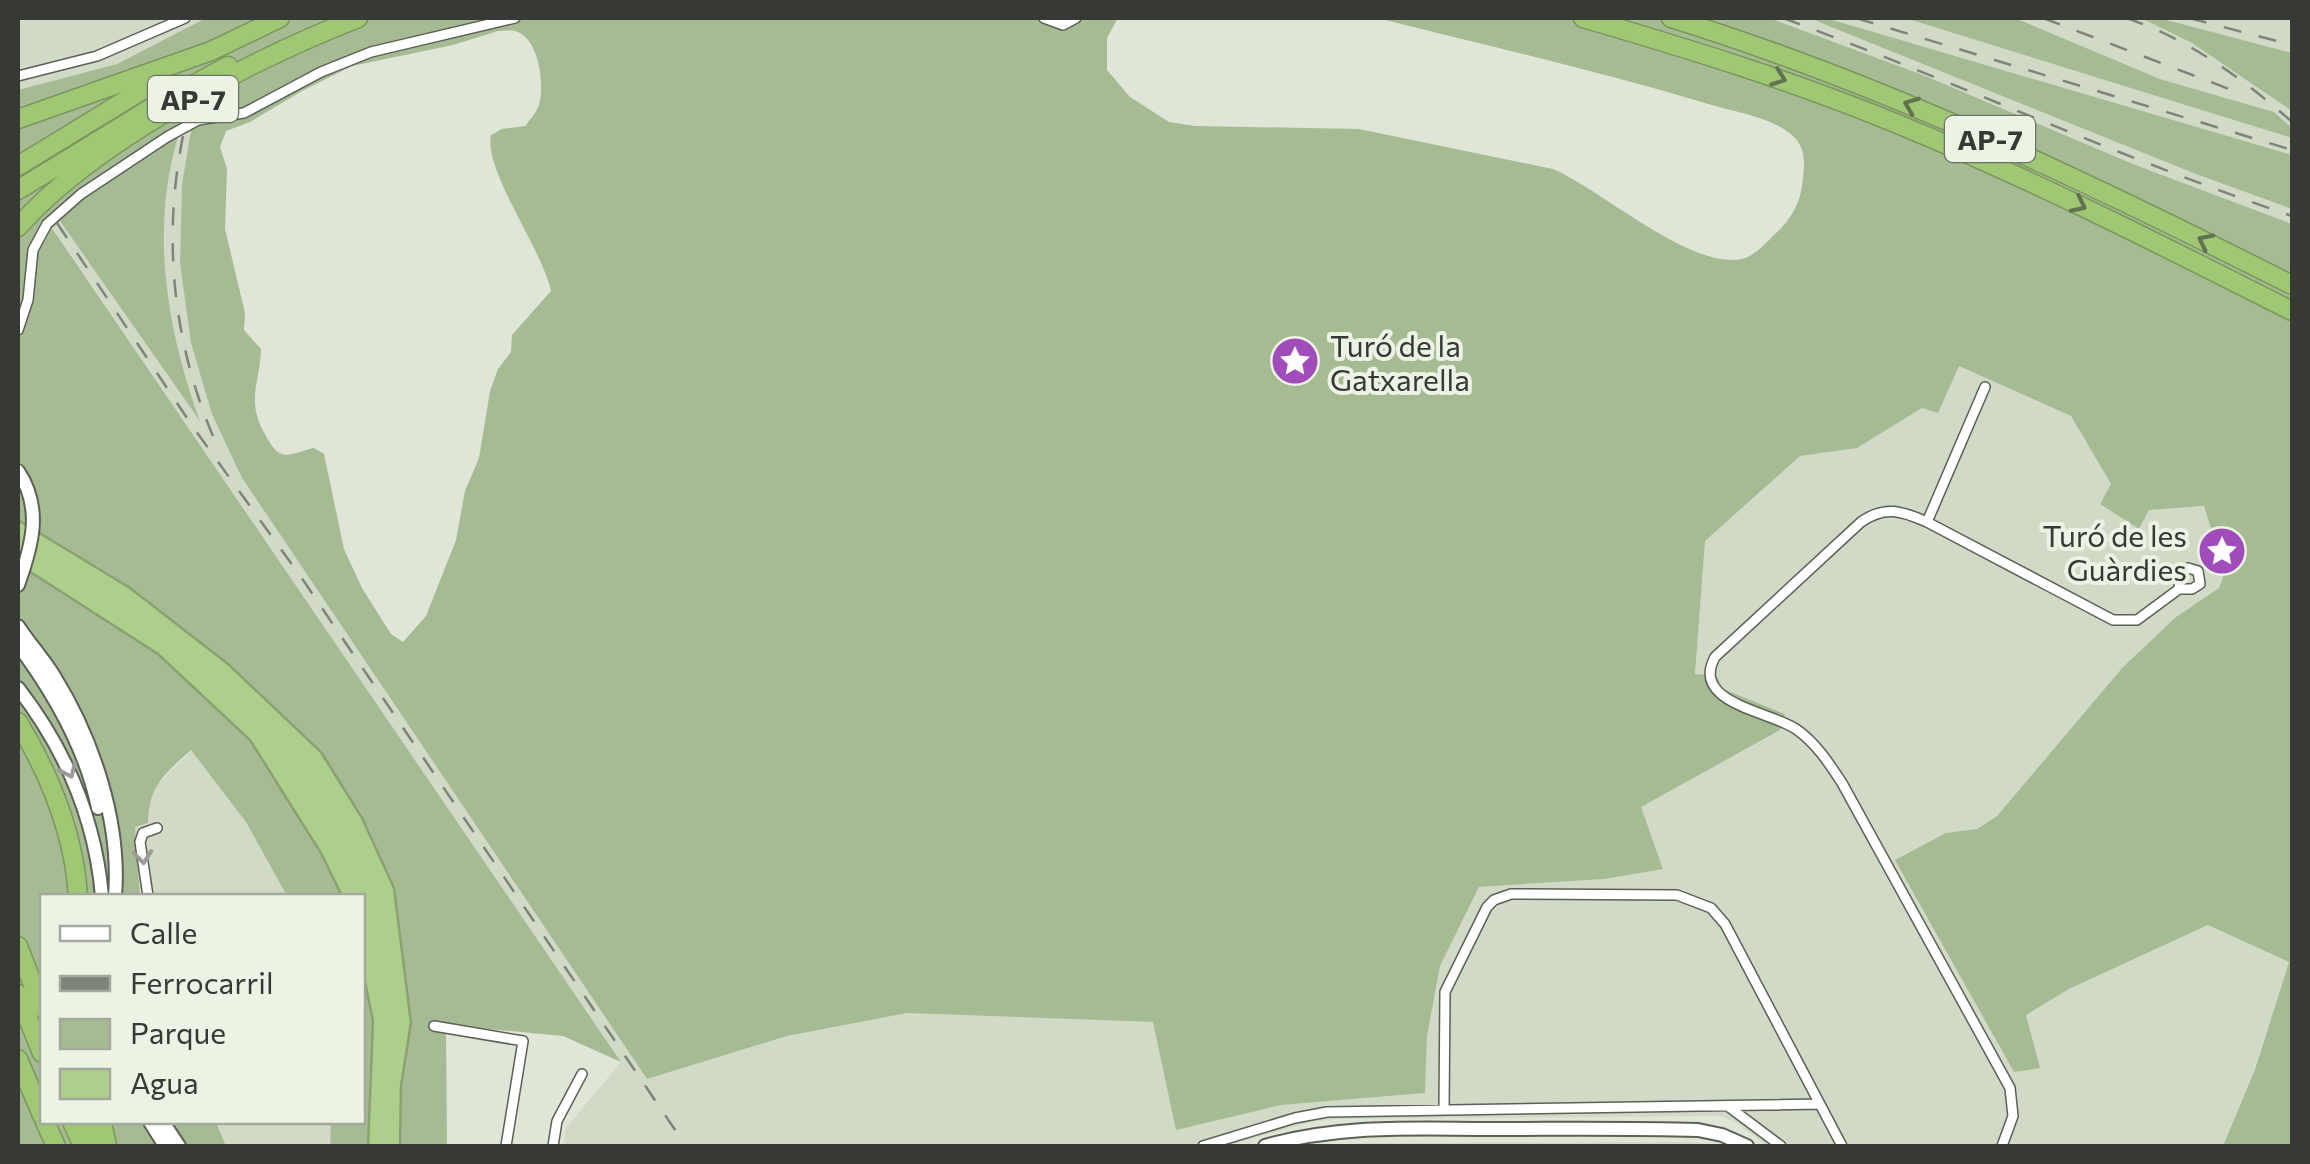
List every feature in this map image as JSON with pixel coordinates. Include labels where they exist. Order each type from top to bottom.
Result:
[{"type":"highway","name":"AP-7","points":[[18,119],[211,51],[280,18]]},
{"type":"highway","points":[[18,190],[194,83],[334,18]]},
{"type":"highway","name":"AP-7","points":[[18,227],[74,176],[156,120],[258,63],[358,18]]},
{"type":"highway","name":"AP-7","points":[[1583,18],[1744,66],[1918,132],[2063,197],[2292,311]]},
{"type":"highway","name":"AP-7","points":[[1671,18],[1822,70],[1964,127],[2292,285]]},
{"type":"highway","points":[[18,166],[114,105],[211,51]]},
{"type":"highway","points":[[18,722],[62,815],[78,894]]},
{"type":"highway","points":[[18,946],[40,1003]]},
{"type":"highway","points":[[18,994],[40,1048]]},
{"type":"highway","points":[[18,1060],[40,1109]]},
{"type":"main road","points":[[18,471],[33,506],[33,536],[18,585]]},
{"type":"main road","points":[[18,626],[56,678],[93,758],[111,832],[114,894]]},
{"type":"main road","points":[[18,645],[54,702],[85,765],[96,800],[114,894]]},
{"type":"main road","points":[[18,688],[49,732],[80,795],[92,831],[102,894]]},
{"type":"main road","points":[[151,1124],[166,1146]]},
{"type":"main road","points":[[164,1124],[179,1146]]},
{"type":"main road","points":[[1265,1146],[1339,1129],[1440,1128],[1698,1130],[1747,1146]]},
{"type":"street","points":[[18,76],[97,56],[185,18]]},
{"type":"street","points":[[18,330],[28,300],[33,250],[46,224],[81,194],[167,137],[198,120],[244,113],[311,77],[371,52],[515,18]]},
{"type":"street","points":[[1044,18],[1063,25],[1076,18]]},
{"type":"street","points":[[1927,522],[1985,387]]},
{"type":"street","points":[[2002,1146],[2013,1116],[2010,1088],[1826,758],[1801,733],[1773,716],[1719,695],[1709,675],[1715,657],[1866,518],[1881,511],[1896,510],[1927,522],[2113,620],[2137,620],[2178,589]]},
{"type":"street","points":[[148,894],[140,842],[143,833],[157,828]]},
{"type":"street","points":[[1444,1110],[1447,982],[1494,900],[1511,894],[1677,895],[1710,908],[1725,924],[1842,1146]]},
{"type":"street","points":[[434,1026],[523,1041],[506,1146]]},
{"type":"street","points":[[552,1146],[557,1121],[582,1074]]},
{"type":"street","points":[[1203,1146],[1310,1114],[1819,1104]]},
{"type":"street","points":[[1729,1107],[1780,1146]]},
{"type":"shaded area","points":[[18,18],[206,18],[117,64],[18,90]]},
{"type":"shaded area","points":[[1769,18],[1809,18],[1897,52],[2292,209],[2292,224],[2133,164],[1923,75]]},
{"type":"shaded area","points":[[1826,18],[1905,18],[2292,138],[2292,155]]},
{"type":"shaded area","points":[[2015,18],[2141,18],[2247,77],[2292,111],[2292,128],[2274,112],[2160,79]]},
{"type":"shaded area","points":[[2159,18],[2292,18],[2292,53],[2270,48]]},
{"type":"shaded area","points":[[192,131],[182,184],[180,263],[191,343],[242,478],[647,1079],[787,1036],[907,1013],[1154,1022],[1176,1129],[1281,1105],[1425,1093],[1427,1036],[1440,966],[1479,887],[1604,879],[1663,868],[1640,807],[1780,730],[1784,714],[1723,689],[1715,675],[1695,674],[1705,541],[1800,456],[1857,448],[1922,408],[1959,366],[2071,416],[2111,484],[2100,504],[2139,529],[2149,510],[2205,506],[2215,541],[2230,558],[2219,588],[2176,617],[2123,667],[1997,816],[1977,829],[1946,833],[2026,1015],[2069,989],[2209,925],[2289,962],[2254,1069],[2223,1146],[1767,1146],[1735,1122],[1720,1116],[1336,1119],[1315,1121],[1227,1146],[563,1146],[566,1128],[621,1062],[52,227],[60,221],[198,416],[179,364],[165,282],[164,214],[169,166],[178,137]]},
{"type":"shaded area","points":[[192,750],[246,822],[286,894],[140,894],[135,827],[148,823],[148,804],[156,786]]},
{"type":"shaded area","points":[[217,1124],[331,1124],[330,1146],[226,1146]]},
{"type":"shaded area","points":[[1693,1142],[1723,1146],[1318,1146],[1367,1143]]},
{"type":"green space","points":[[206,18],[1118,18],[1107,38],[1107,70],[1130,97],[1169,122],[1195,126],[1359,129],[1553,169],[1698,253],[1742,259],[1778,232],[1798,201],[1804,173],[1803,153],[1798,141],[1784,129],[1753,116],[1626,81],[1377,18],[1769,18],[1923,75],[2133,164],[2292,224],[2292,1146],[2223,1146],[2255,1069],[2289,962],[2208,925],[2069,989],[2026,1015],[2040,1068],[2014,1072],[1895,860],[1946,833],[1977,829],[1997,816],[2123,667],[2176,617],[2219,588],[2230,558],[2215,541],[2204,506],[2149,510],[2139,529],[2100,504],[2111,484],[2071,416],[1959,366],[1938,413],[1922,408],[1857,448],[1800,456],[1705,541],[1695,674],[1716,675],[1723,689],[1785,714],[1780,730],[1641,807],[1663,869],[1604,879],[1479,887],[1440,966],[1427,1036],[1425,1093],[1281,1105],[1176,1130],[1153,1022],[907,1013],[787,1036],[647,1079],[242,478],[212,414],[191,343],[180,263],[182,184],[191,131],[178,137],[165,208],[164,244],[171,316],[200,421],[60,221],[52,228],[621,1062],[563,1036],[446,1025],[447,1146],[400,1146],[394,888],[130,588],[18,520],[18,90],[117,64]],"holes":[[[500,31],[515,31],[530,42],[538,63],[541,96],[525,126],[491,135],[491,150],[504,189],[551,291],[512,335],[511,352],[498,369],[490,391],[479,458],[465,491],[456,540],[426,616],[403,642],[391,634],[362,588],[344,549],[324,454],[314,448],[279,453],[260,423],[255,392],[261,349],[244,330],[245,313],[225,229],[227,169],[220,147],[226,131],[250,122],[352,66]]]},
{"type":"green space","points":[[1809,18],[1826,18],[2292,155],[2292,209],[2196,174]]},
{"type":"green space","points":[[1905,18],[2015,18],[2160,79],[2274,112],[2292,128],[2292,138]]},
{"type":"green space","points":[[2141,18],[2159,18],[2292,53],[2292,111],[2192,43]]},
{"type":"green space","points":[[18,564],[158,654],[250,740],[321,853],[341,894],[286,894],[246,822],[191,750],[155,790],[148,823],[135,827],[140,894],[40,894],[40,1124],[217,1124],[226,1146],[18,1146]]},
{"type":"green space","points":[[365,982],[373,1021],[368,1146],[330,1146],[331,1124],[365,1124]]},
{"type":"water","points":[[18,520],[130,588],[228,664],[321,752],[362,818],[394,888],[411,1023],[401,1086],[400,1146],[368,1146],[373,1021],[365,982],[365,894],[341,894],[321,853],[250,740],[158,654],[18,564]]},
{"type":"railway","points":[[1783,18],[2292,216]]},
{"type":"railway","points":[[1856,18],[2292,150]]},
{"type":"railway","points":[[2043,18],[2237,92]]},
{"type":"railway","points":[[2126,18],[2149,26],[2214,62],[2292,122]]},
{"type":"railway","points":[[2189,18],[2292,45]]},
{"type":"railway","points":[[183,136],[173,214],[176,292],[190,368],[216,443]]},
{"type":"railway","points":[[57,223],[686,1146]]},
{"type":"place","name":"Turó de la Gatxarella","points":[[1295,361]]},
{"type":"place","name":"Turó de les Guàrdies","points":[[2222,551]]}]
